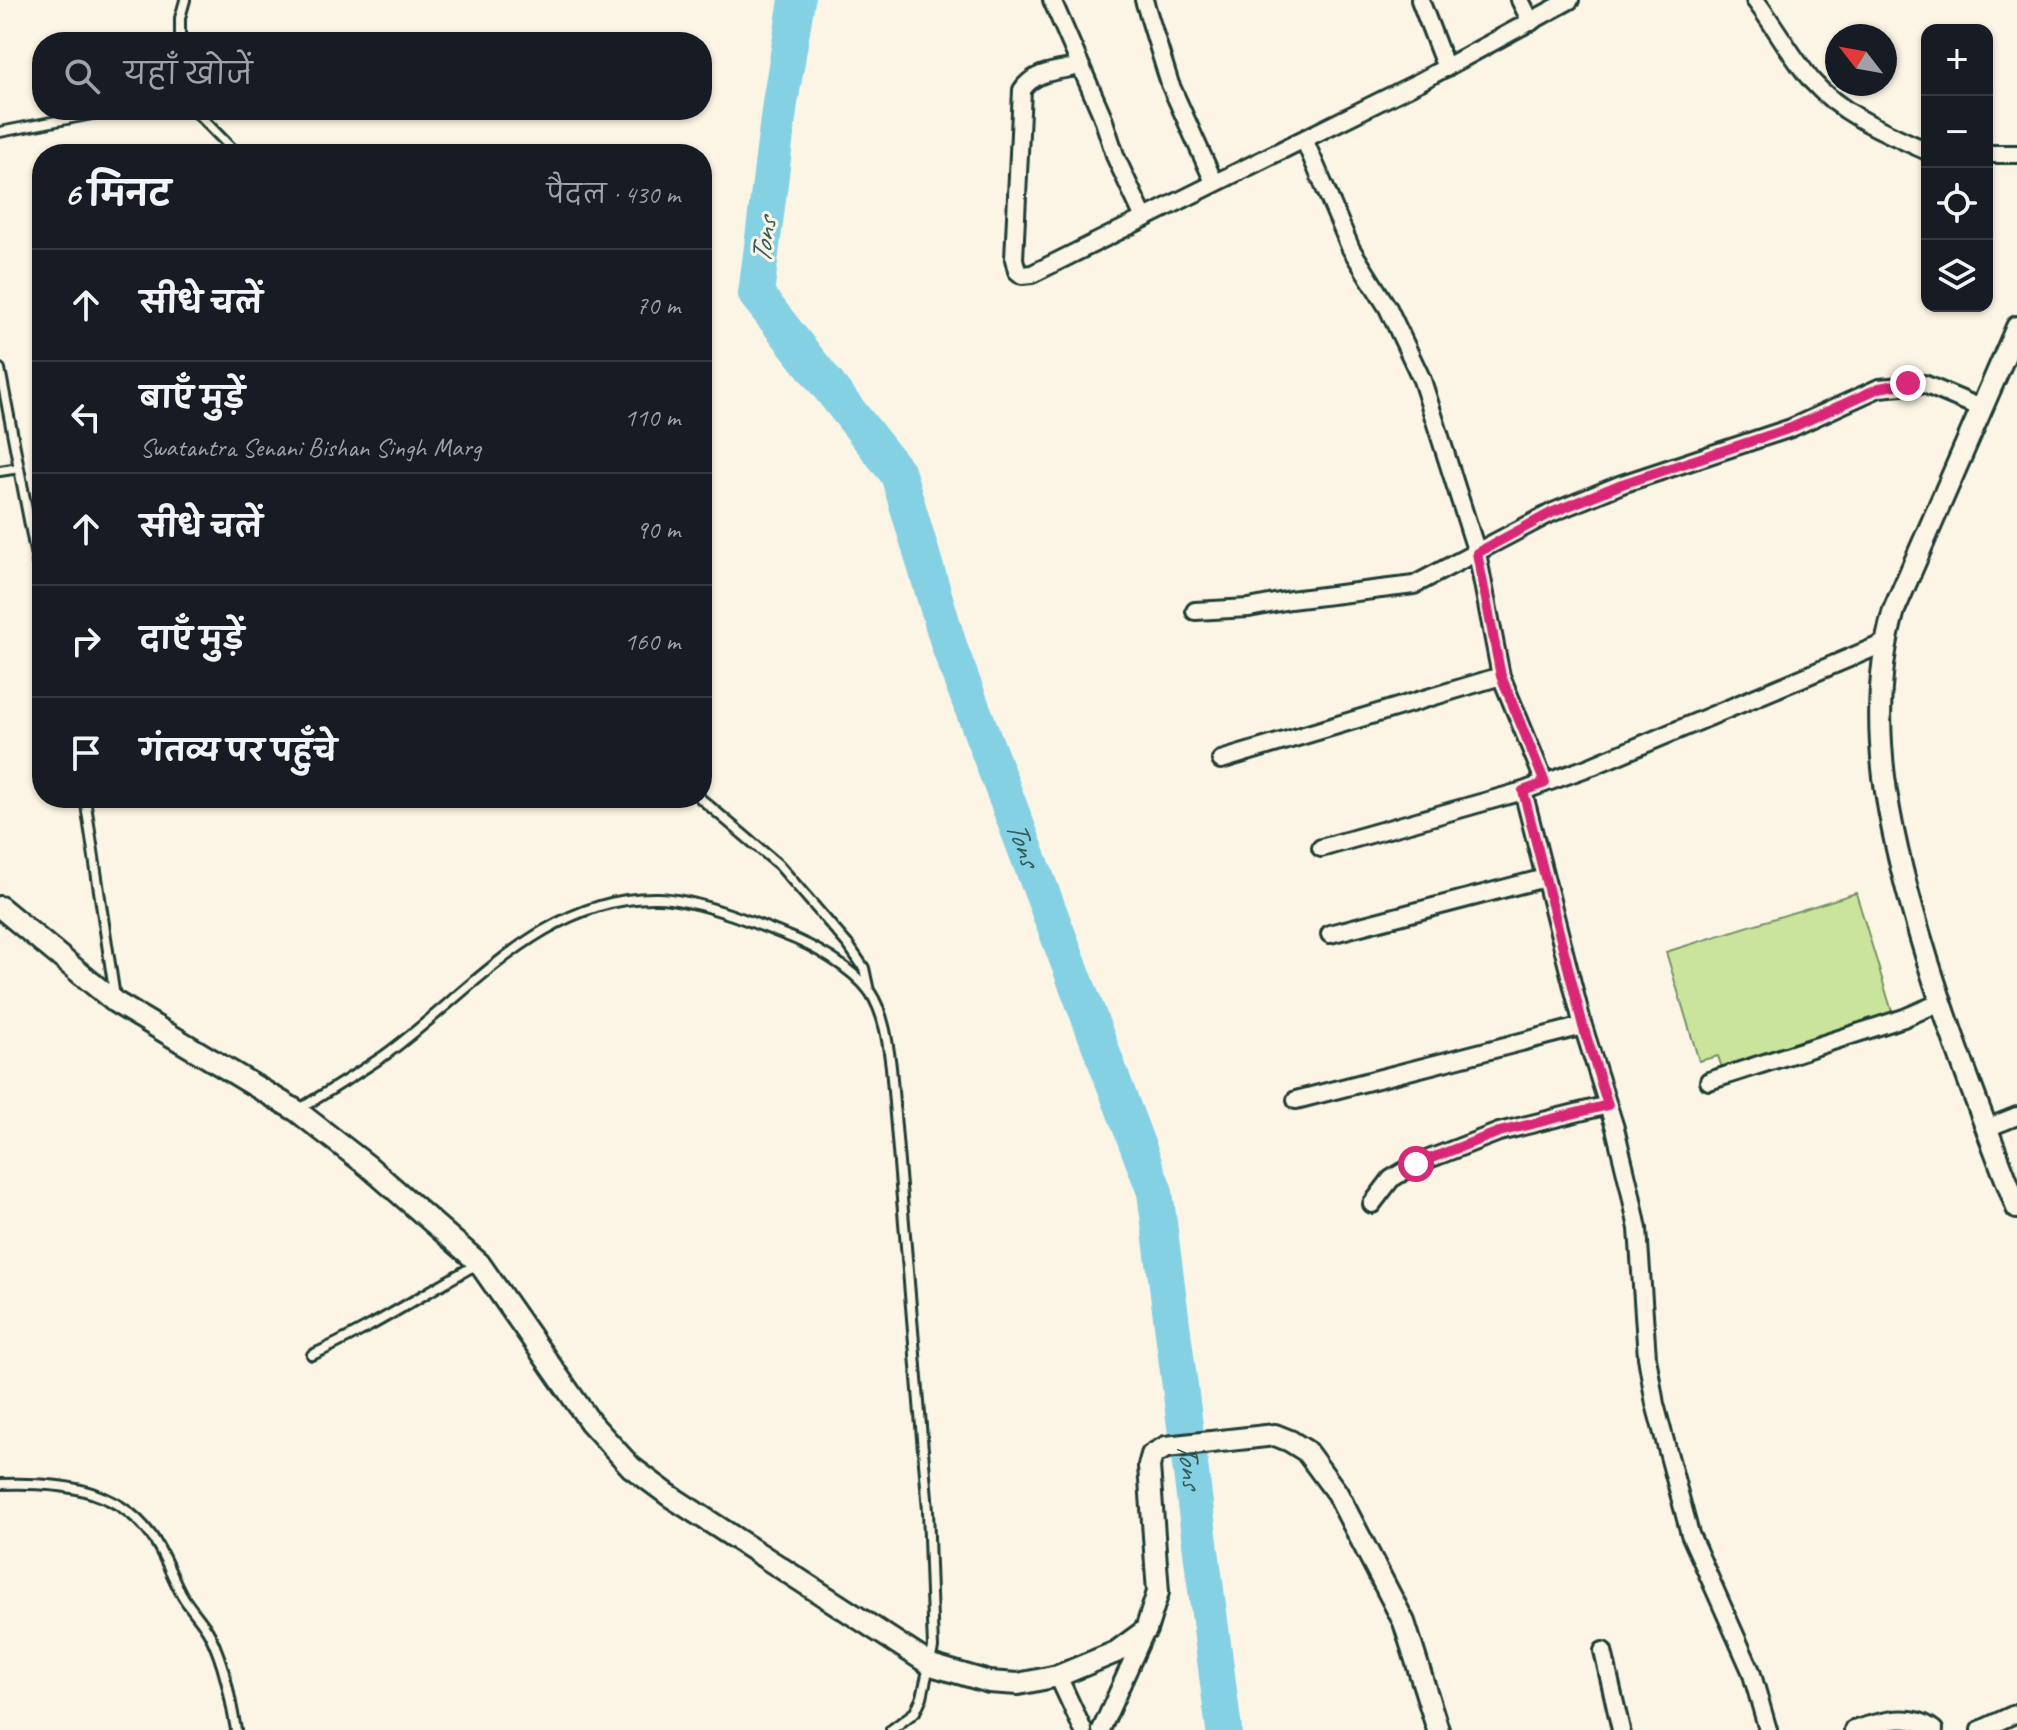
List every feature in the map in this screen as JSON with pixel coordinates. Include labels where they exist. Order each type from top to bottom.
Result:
[{"type":"street","points":[[1052,0],[1102,115],[1116,158],[1144,218]]},
{"type":"street","points":[[1144,0],[1170,84],[1214,182]]},
{"type":"street","points":[[1420,0],[1446,68]]},
{"type":"street","points":[[1520,0],[1531,22]]},
{"type":"street","points":[[1081,66],[1029,79],[1022,90],[1014,259],[1017,271],[1022,275],[1032,274],[1446,68],[1570,0]]},
{"type":"street","points":[[1755,0],[1811,79],[1830,99],[1886,133],[1921,148]]},
{"type":"street","points":[[1304,139],[1351,249],[1388,308],[1422,380],[1477,553],[1501,676],[1545,783]]},
{"type":"street","points":[[1993,154],[2017,154]]},
{"type":"street","points":[[2017,327],[1894,610],[1885,643],[1880,720],[1884,793],[1899,866],[1941,1002],[2017,1208]]},
{"type":"street","points":[[1195,611],[1249,608],[1290,600],[1399,588],[1433,577],[1551,513],[1622,484],[1791,428],[1879,388],[1924,384],[1981,408]]},
{"type":"street","points":[[1321,848],[1523,791],[1885,643]]},
{"type":"street","points":[[1221,760],[1501,676]]},
{"type":"street","points":[[1523,791],[1583,1026],[1608,1105],[1638,1229],[1647,1357],[1655,1404],[1690,1534],[1751,1671],[1768,1730]]},
{"type":"street","points":[[1330,934],[1545,878]]},
{"type":"street","points":[[0,907],[115,1002],[297,1111],[368,1166],[479,1263],[590,1422],[631,1467],[670,1496],[931,1665],[989,1682],[1018,1684],[1058,1676],[1116,1652],[1146,1630]]},
{"type":"street","points":[[1709,1081],[1904,1018],[1941,1002]]},
{"type":"street","points":[[1296,1100],[1583,1026]]},
{"type":"street","points":[[1372,1204],[1391,1179],[1416,1164],[1499,1132],[1608,1105]]},
{"type":"street","points":[[1987,1128],[2017,1116]]},
{"type":"street","points":[[1101,1730],[1146,1630],[1158,1592],[1149,1466],[1152,1455],[1166,1447],[1275,1435],[1306,1451],[1337,1493],[1404,1622],[1438,1730]]},
{"type":"street","points":[[1603,1651],[1621,1730]]},
{"type":"street","points":[[1058,1676],[1083,1730]]},
{"type":"street","points":[[1980,1730],[2017,1713]]},
{"type":"street","points":[[1853,1730],[1916,1719],[1934,1730]]},
{"type":"lane","points":[[180,32],[185,0]]},
{"type":"lane","points":[[0,132],[62,120]]},
{"type":"lane","points":[[204,120],[227,144]]},
{"type":"lane","points":[[0,369],[32,536]]},
{"type":"lane","points":[[0,471],[19,468]]},
{"type":"lane","points":[[86,808],[115,1002]]},
{"type":"lane","points":[[712,808],[779,865],[849,946],[864,968],[887,1033],[928,1510],[933,1648],[931,1665],[915,1712],[891,1730]]},
{"type":"lane","points":[[297,1111],[385,1055],[502,959],[559,921],[607,903],[659,898],[709,909],[764,927],[799,940],[833,959],[870,992]]},
{"type":"lane","points":[[312,1355],[378,1323],[479,1263]]},
{"type":"lane","points":[[0,1484],[70,1486],[94,1493],[132,1514],[150,1534],[192,1612],[208,1632],[223,1666],[236,1730]]},
{"type":"green space","points":[[1856,893],[1893,1015],[1722,1068],[1718,1056],[1699,1061],[1666,952]]},
{"type":"waterway","name":"Tons","points":[[797,0],[780,103],[756,294],[898,474],[950,649],[1155,1192],[1224,1730]]},
{"type":"route","points":[[1416,1164],[1499,1132],[1608,1105],[1583,1026],[1523,791],[1545,783],[1501,676],[1477,553],[1551,513],[1622,484],[1791,428],[1879,388],[1908,383]]}]
